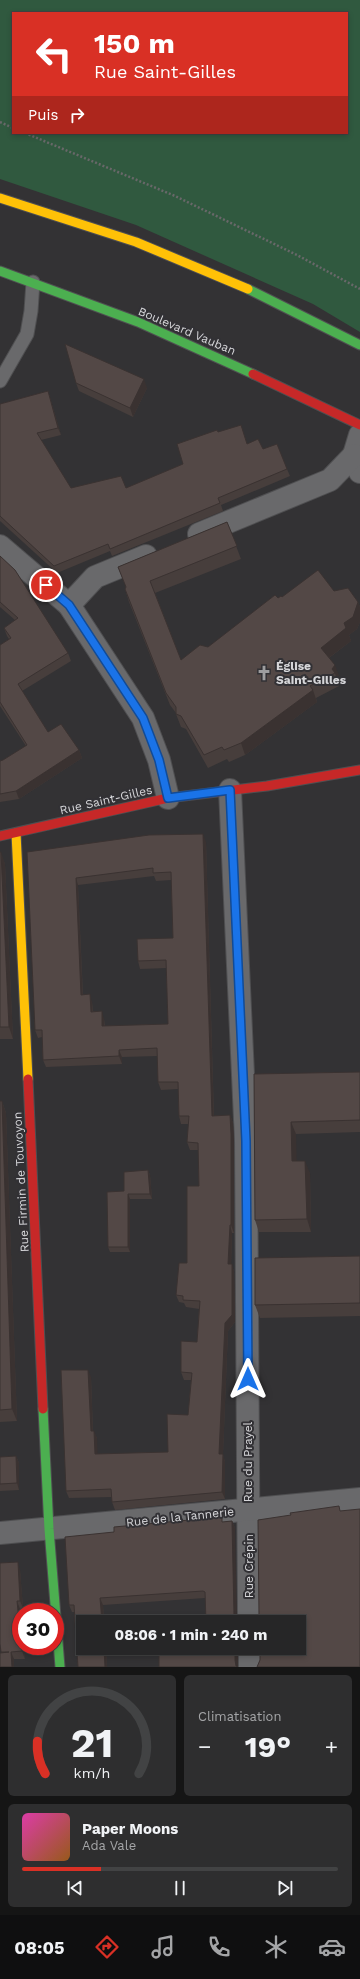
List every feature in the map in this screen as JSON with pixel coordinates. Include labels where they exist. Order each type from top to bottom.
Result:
[{"type":"street","points":[[0,198],[102,229],[180,260],[302,314],[360,345]]},
{"type":"street","name":"Boulevard Vauban","points":[[0,271],[33,282],[162,332],[243,368],[360,425]]},
{"type":"street","points":[[183,540],[330,480],[358,454]]},
{"type":"street","points":[[0,546],[69,605],[143,718],[159,760],[168,798]]},
{"type":"street","points":[[69,605],[96,577],[161,549]]},
{"type":"street","name":"Rue Saint-Gilles","points":[[0,836],[168,798],[267,786],[360,770]]},
{"type":"street","name":"Rue du Prayel","points":[[230,790],[246,1141],[249,1510]]},
{"type":"street","name":"Rue Firmin de Touvoyon","points":[[16,833],[49,1529],[60,1667]]},
{"type":"street","name":"Rue de la Tannerie","points":[[0,1533],[360,1499]]},
{"type":"street","name":"Rue Crépin","points":[[249,1510],[249,1615]]},
{"type":"street","points":[[250,1655],[250,1667]]},
{"type":"lane","points":[[0,381],[27,334],[31,311],[33,282]]},
{"type":"path","points":[[0,122],[12,128]]},
{"type":"path","points":[[27,134],[175,196],[297,255],[360,290]]},
{"type":"green space","points":[[0,0],[360,0],[360,332],[313,304],[136,225],[0,179]]},
{"type":"building","points":[[65,344],[144,379],[130,408],[76,383]]},
{"type":"building","points":[[48,391],[58,428],[37,433],[71,488],[121,476],[126,488],[183,464],[177,444],[217,430],[218,432],[241,425],[247,444],[258,439],[263,449],[277,444],[287,469],[218,498],[220,503],[110,549],[108,544],[54,566],[0,516],[0,404]]},
{"type":"building","name":"Église Saint-Gilles","points":[[227,522],[237,546],[150,581],[181,660],[200,645],[208,647],[275,595],[278,598],[281,596],[282,597],[318,570],[334,591],[348,588],[358,602],[353,617],[344,623],[346,628],[321,648],[335,665],[332,669],[335,673],[310,686],[313,690],[241,743],[224,750],[222,747],[204,755],[181,716],[176,714],[176,707],[166,693],[125,589],[126,587],[118,567]]},
{"type":"building","points":[[0,556],[15,570],[68,653],[18,684],[48,732],[61,724],[79,750],[16,791],[0,794],[0,761],[27,745],[0,702],[0,645],[11,638],[4,628],[18,618],[0,602]]},
{"type":"building","points":[[203,834],[212,1116],[230,1115],[231,1225],[228,1264],[232,1264],[232,1315],[225,1323],[219,1454],[223,1454],[222,1492],[112,1502],[111,1489],[66,1491],[61,1370],[88,1370],[91,1431],[94,1431],[95,1454],[168,1452],[167,1414],[188,1415],[192,1373],[181,1372],[181,1341],[197,1342],[200,1301],[183,1300],[183,1296],[176,1295],[179,1263],[187,1263],[187,1186],[199,1186],[198,1143],[187,1142],[189,1116],[179,1116],[178,1082],[158,1082],[157,1048],[119,1050],[119,1056],[43,1060],[42,1030],[35,1030],[27,852],[149,835]],"holes":[[[153,868],[153,873],[171,872],[173,938],[137,939],[138,961],[166,960],[168,1024],[102,1026],[102,1011],[91,1012],[90,994],[81,995],[76,878]]]},
{"type":"building","points":[[1,852],[9,1027],[0,1027]]},
{"type":"building","points":[[360,1072],[360,1120],[291,1122],[292,1161],[305,1161],[307,1219],[255,1220],[254,1074]]},
{"type":"building","points":[[0,1101],[2,1101],[12,1409],[0,1410]]},
{"type":"building","points":[[148,1170],[150,1194],[128,1194],[128,1247],[108,1247],[107,1192],[124,1191],[124,1172]]},
{"type":"building","points":[[360,1256],[360,1303],[255,1305],[255,1258]]},
{"type":"building","points":[[16,1456],[17,1483],[0,1484],[0,1457]]},
{"type":"building","points":[[339,1506],[340,1511],[360,1509],[360,1667],[257,1667],[260,1660],[260,1655],[306,1655],[306,1615],[259,1615],[258,1520],[291,1515],[290,1513]]},
{"type":"building","points":[[222,1517],[222,1522],[232,1521],[234,1615],[206,1615],[205,1592],[203,1591],[100,1598],[101,1615],[76,1615],[76,1636],[74,1605],[69,1605],[65,1537],[114,1532],[114,1527]]},
{"type":"building","points":[[18,1562],[20,1601],[17,1601],[17,1603],[12,1603],[12,1667],[0,1667],[0,1653],[9,1652],[1,1652],[0,1644],[0,1563]]},
{"type":"building","points":[[77,1655],[104,1655],[105,1667],[78,1667]]},
{"type":"building","points":[[159,1655],[235,1655],[236,1666],[238,1667],[159,1667]]},
{"type":"traffic: fast","points":[[0,271],[138,322],[253,374]]},
{"type":"traffic: fast","points":[[248,289],[360,345]]},
{"type":"traffic: fast","points":[[43,1409],[49,1529],[60,1667]]},
{"type":"traffic: slow","points":[[0,198],[136,242],[248,289]]},
{"type":"traffic: slow","points":[[16,833],[28,1079]]},
{"type":"traffic: jam","points":[[253,374],[360,425]]},
{"type":"traffic: jam","points":[[0,836],[168,798],[267,786],[360,770]]},
{"type":"traffic: jam","points":[[28,1079],[43,1409]]},
{"type":"place","name":"Église Saint-Gilles","points":[[264,673]]},
{"type":"route","points":[[46,585],[69,605],[143,718],[159,760],[168,798],[230,790],[246,1141],[248,1379]]}]
